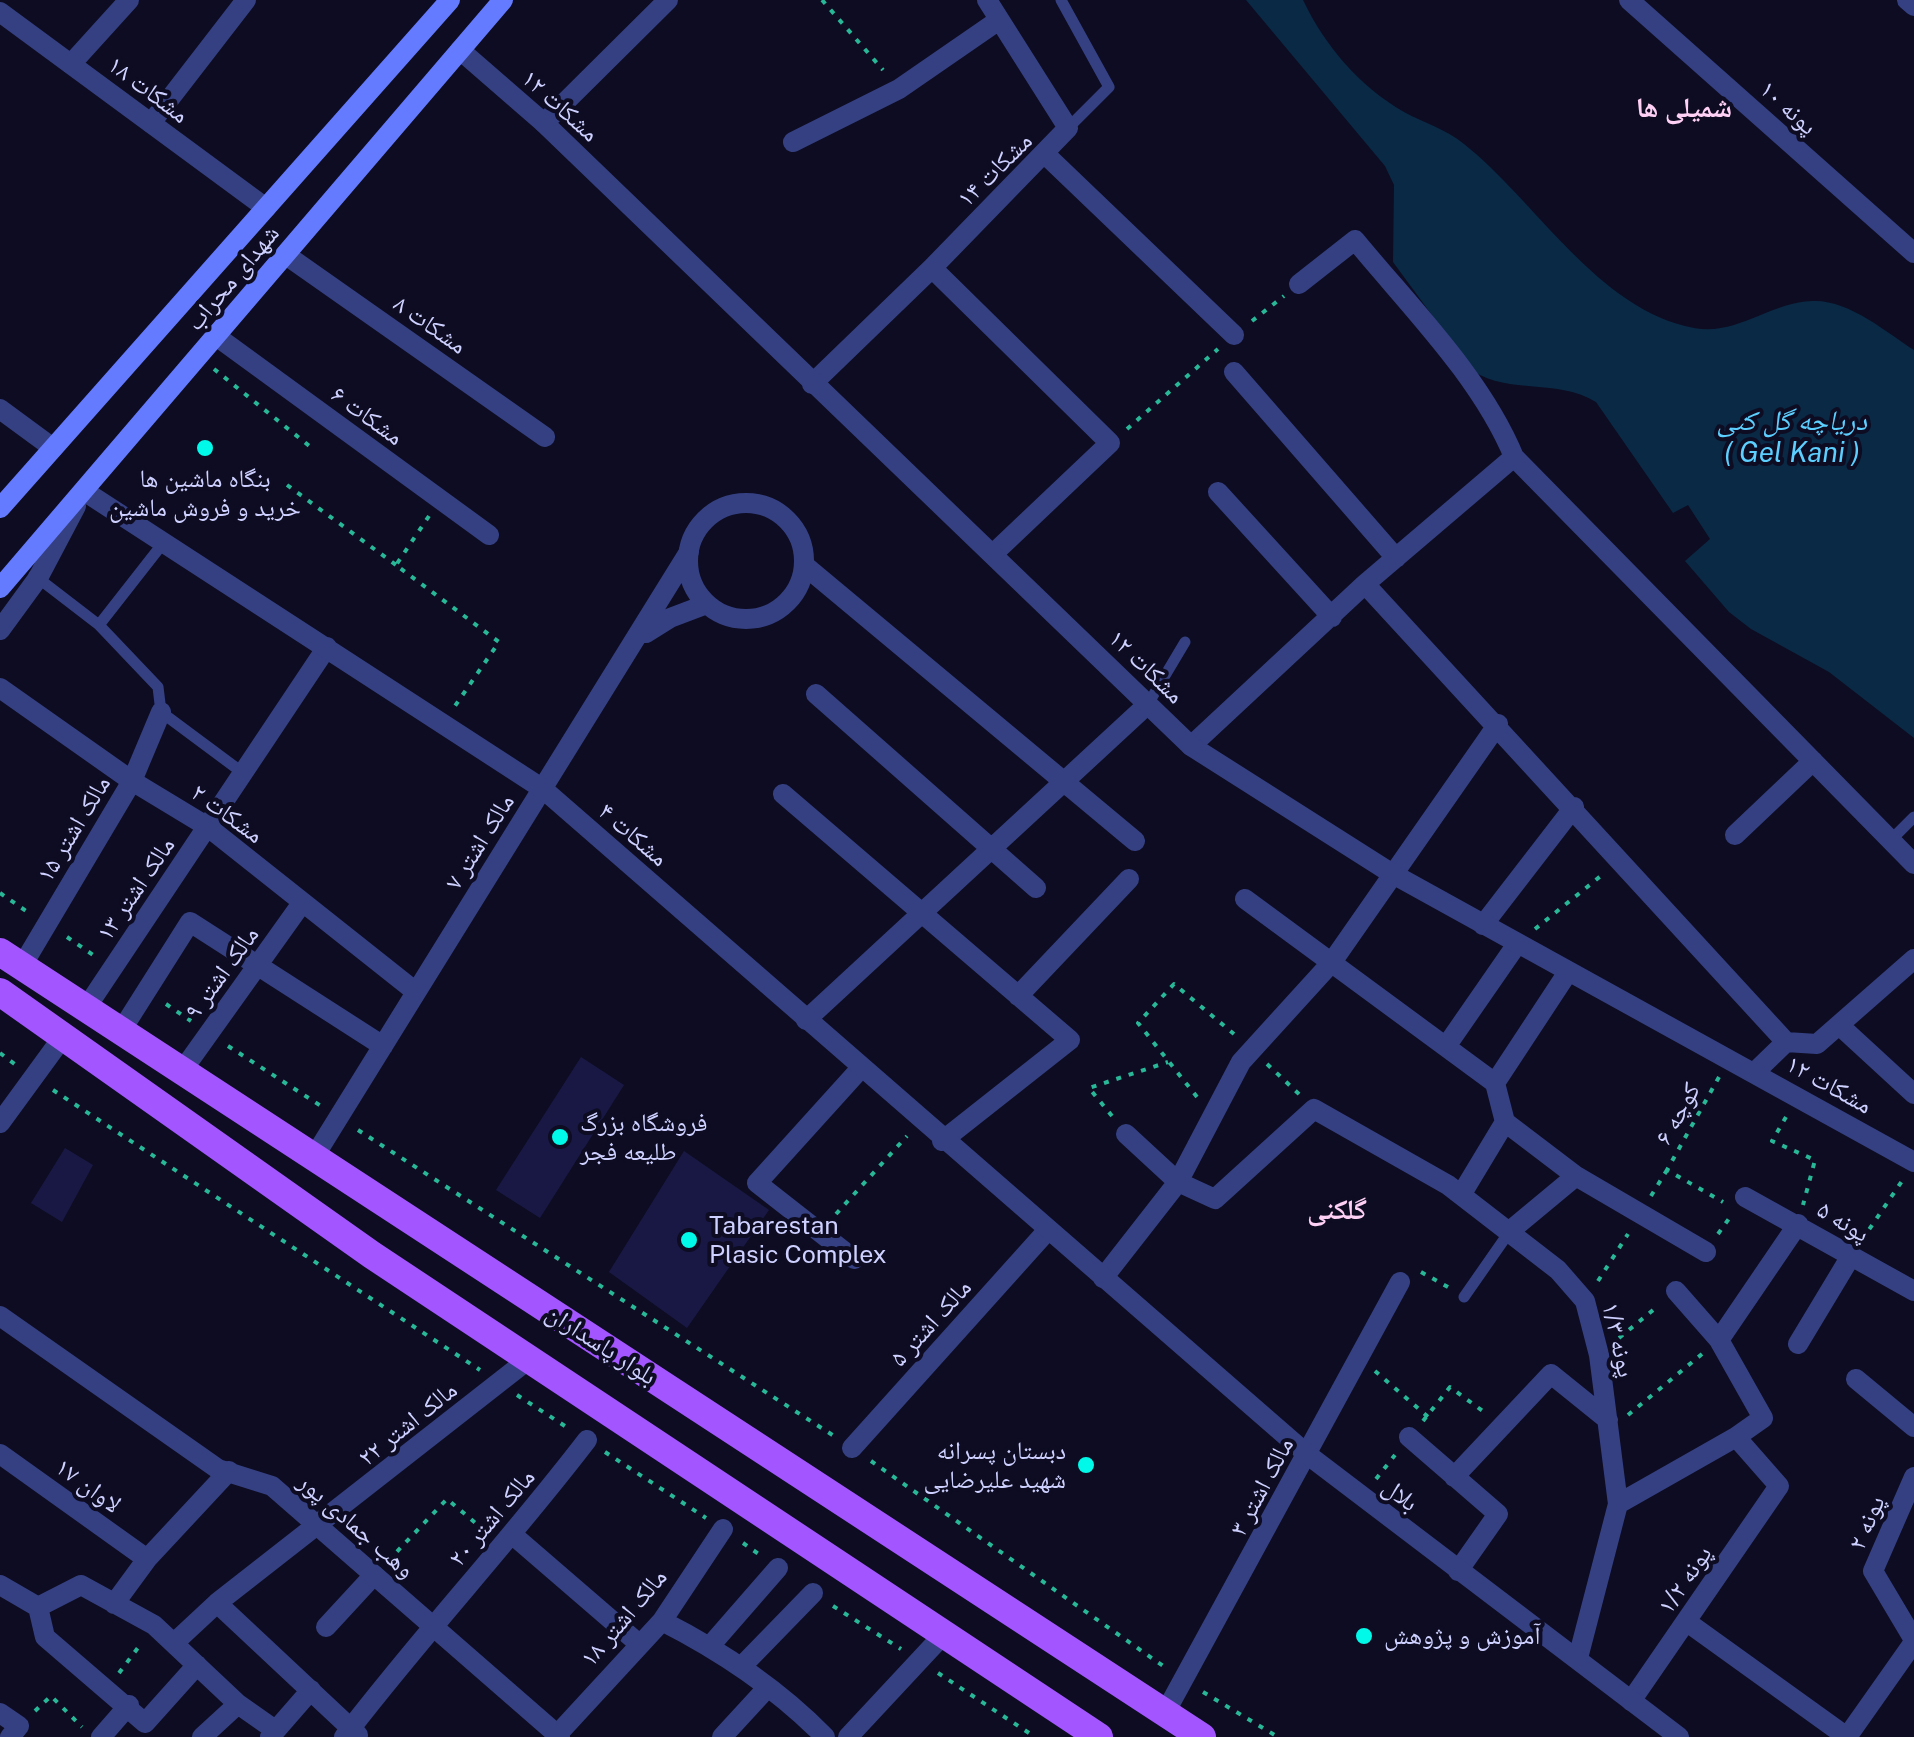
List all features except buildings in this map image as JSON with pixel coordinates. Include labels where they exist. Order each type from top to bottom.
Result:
[{"type":"main road","name":"شهدای محراب","points":[[0,508],[450,0]]},
{"type":"main road","name":"شهدای محراب","points":[[0,588],[503,0]]},
{"type":"main road","name":"بلوار پاسداران","points":[[11,959],[1202,1737]]},
{"type":"main road","name":"بلوار پاسداران","points":[[0,992],[65,1034],[372,1255],[1100,1737]]},
{"type":"street","points":[[71,64],[130,0]]},
{"type":"street","points":[[151,124],[246,0]]},
{"type":"street","points":[[544,123],[668,0]]},
{"type":"street","name":"مشکات ۱۴","points":[[812,384],[1046,155],[1068,128],[988,0]]},
{"type":"street","name":"پونه ۱۰","points":[[1629,0],[1914,253]]},
{"type":"street","points":[[1907,0],[1914,6]]},
{"type":"street","name":"مشکات ۱۸","points":[[0,12],[266,208]]},
{"type":"street","points":[[794,142],[899,89],[999,20]]},
{"type":"street","name":"مشکات ۱۲","points":[[460,50],[544,123],[1191,746],[1390,873],[1798,1096],[1909,1171]]},
{"type":"street","points":[[1046,155],[1234,336]]},
{"type":"street","points":[[1300,284],[1355,240],[1458,367],[1504,431],[1514,457],[1914,864]]},
{"type":"street","name":"مشکات ۸","points":[[286,254],[545,437]]},
{"type":"street","points":[[932,268],[1110,443],[994,554]]},
{"type":"street","name":"مشکات ۶","points":[[216,336],[488,535]]},
{"type":"street","points":[[1234,372],[1396,558]]},
{"type":"street","points":[[0,409],[53,448]]},
{"type":"street","points":[[1191,746],[1365,584],[1514,457]]},
{"type":"street","points":[[0,630],[38,578],[84,491]]},
{"type":"street","name":"مشکات ۴","points":[[84,491],[542,789],[1102,1278]]},
{"type":"street","points":[[1218,492],[1332,617]]},
{"type":"street","points":[[740,503],[759,504],[791,523],[801,540],[804,565],[794,596],[762,618],[724,615],[707,604],[695,589],[688,552],[706,518],[740,503]]},
{"type":"street","name":"مالک اشتر ۷","points":[[314,1157],[640,636],[688,552]]},
{"type":"street","points":[[804,565],[1135,841]]},
{"type":"street","points":[[1365,584],[1498,724],[1786,1042],[1818,1044],[1914,959]]},
{"type":"street","points":[[640,636],[670,618],[707,604]]},
{"type":"street","name":"مالک اشتر ۱۳","points":[[86,1008],[327,646]]},
{"type":"street","name":"مشکات ۲","points":[[0,688],[132,781],[208,827],[416,992]]},
{"type":"street","points":[[816,694],[1036,888]]},
{"type":"street","points":[[806,1020],[1062,778],[1148,704]]},
{"type":"street","name":"مالک اشتر ۱۵","points":[[11,959],[47,924],[132,781],[161,712]]},
{"type":"street","points":[[1102,1278],[1178,1182],[1252,1049],[1332,962],[1390,873],[1498,724]]},
{"type":"street","points":[[1735,835],[1813,762]]},
{"type":"street","points":[[783,794],[1070,1040],[942,1140]]},
{"type":"street","points":[[1483,926],[1574,807]]},
{"type":"street","points":[[1018,996],[1129,879]]},
{"type":"street","points":[[1245,899],[1495,1083],[1505,1122],[1576,1176],[1706,1252]]},
{"type":"street","name":"مالک اشتر ۹","points":[[182,1071],[302,902]]},
{"type":"street","points":[[121,1031],[190,922],[383,1046]]},
{"type":"street","points":[[1448,1045],[1517,944]]},
{"type":"street","points":[[1495,1083],[1568,972]]},
{"type":"street","points":[[1839,1025],[1914,1094]]},
{"type":"street","points":[[0,1123],[65,1034]]},
{"type":"street","points":[[1754,1072],[1786,1042]]},
{"type":"street","points":[[854,1259],[757,1183],[861,1068]]},
{"type":"street","points":[[1126,1134],[1178,1182],[1215,1199],[1314,1109]]},
{"type":"street","name":"پونه ۱/۳","points":[[1314,1109],[1460,1195],[1511,1230],[1585,1300],[1599,1354],[1618,1504],[1578,1658]]},
{"type":"street","points":[[1460,1195],[1505,1122]]},
{"type":"street","points":[[1511,1230],[1576,1176]]},
{"type":"street","name":"پونه ۵","points":[[1740,1204],[1798,1224],[1914,1292]]},
{"type":"street","points":[[1718,1340],[1798,1224]]},
{"type":"street","name":"مالک اشتر ۵","points":[[852,1448],[1048,1231]]},
{"type":"street","points":[[1798,1344],[1851,1256]]},
{"type":"street","name":"بلال","points":[[1102,1278],[1308,1455],[1679,1737]]},
{"type":"street","name":"مالک اشتر ۳","points":[[1166,1713],[1400,1282]]},
{"type":"street","points":[[1618,1504],[1762,1418],[1718,1340],[1676,1291]]},
{"type":"street","name":"وهب جمادی پور","points":[[0,1316],[218,1469],[272,1486],[557,1736]]},
{"type":"street","name":"مالک اشتر ۲۲","points":[[174,1643],[217,1603],[319,1527],[528,1359]]},
{"type":"street","points":[[1454,1476],[1551,1374],[1608,1425]]},
{"type":"street","points":[[1856,1379],[1914,1428]]},
{"type":"street","points":[[1408,1437],[1498,1514],[1458,1571]]},
{"type":"street","name":"پونه ۱/۲","points":[[1631,1701],[1779,1486],[1736,1437]]},
{"type":"street","name":"مالک اشتر ۲۰","points":[[351,1734],[432,1625],[508,1542],[587,1440]]},
{"type":"street","name":"لاوان ۱۷","points":[[0,1454],[147,1559]]},
{"type":"street","points":[[114,1604],[147,1559],[229,1471]]},
{"type":"street","name":"پونه ۲","points":[[1914,1477],[1874,1571],[1914,1641]]},
{"type":"street","name":"مالک اشتر ۱۸","points":[[557,1736],[662,1620],[724,1529]]},
{"type":"street","points":[[508,1542],[638,1644]]},
{"type":"street","points":[[710,1646],[778,1568]]},
{"type":"street","points":[[326,1627],[374,1575]]},
{"type":"street","points":[[0,1585],[38,1607],[46,1637],[145,1723],[197,1664]]},
{"type":"street","points":[[38,1607],[81,1585],[154,1624],[272,1733],[310,1690]]},
{"type":"street","points":[[742,1666],[814,1593]]},
{"type":"street","points":[[217,1603],[351,1734]]},
{"type":"street","points":[[662,1620],[742,1666],[825,1737]]},
{"type":"street","points":[[1687,1622],[1847,1737],[1914,1641]]},
{"type":"street","points":[[848,1737],[944,1634]]},
{"type":"street","points":[[722,1737],[768,1687]]},
{"type":"street","points":[[202,1737],[238,1704]]},
{"type":"street","points":[[101,1737],[129,1706]]},
{"type":"street","points":[[0,1713],[14,1732]]},
{"type":"lane","points":[[1061,0],[1110,87],[1068,128]]},
{"type":"lane","points":[[99,625],[164,542]]},
{"type":"lane","name":"مشکات ۲","points":[[21,563],[99,625],[158,687],[161,712],[243,773]]},
{"type":"lane","points":[[1148,704],[1185,642]]},
{"type":"lane","points":[[1891,840],[1914,817]]},
{"type":"lane","points":[[1464,1297],[1511,1230]]},
{"type":"path","points":[[822,0],[899,89]]},
{"type":"path","points":[[1110,443],[1300,284]]},
{"type":"path","points":[[199,357],[313,449]]},
{"type":"path","points":[[286,485],[499,642],[444,724]]},
{"type":"path","points":[[396,565],[440,500]]},
{"type":"path","points":[[1517,944],[1621,860]]},
{"type":"path","points":[[0,893],[113,968]]},
{"type":"path","points":[[1212,1117],[1138,1023],[1174,984],[1252,1049],[1314,1109]]},
{"type":"path","points":[[146,991],[852,1448],[1184,1681],[1278,1737]]},
{"type":"path","name":"کوچه ۶","points":[[1729,1058],[1667,1170],[1740,1204]]},
{"type":"path","points":[[1126,1134],[1089,1088],[1168,1062]]},
{"type":"path","points":[[1798,1096],[1772,1140],[1815,1160],[1798,1224]]},
{"type":"path","points":[[820,1232],[920,1121]]},
{"type":"path","points":[[1585,1300],[1667,1170]]},
{"type":"path","points":[[1851,1256],[1909,1171]]},
{"type":"path","points":[[1400,1282],[1420,1270],[1464,1297]]},
{"type":"path","points":[[1608,1425],[1718,1340]]},
{"type":"path","points":[[1360,1359],[1428,1417]]},
{"type":"path","points":[[374,1575],[447,1499],[508,1542]]},
{"type":"path","points":[[108,1689],[154,1624]]},
{"type":"path","points":[[14,1732],[51,1696],[93,1737]]},
{"type":"water","name":"دریاچه گل کنی ( Gel Kani )","points":[[1246,0],[1303,0],[1333,49],[1372,90],[1464,144],[1598,277],[1659,317],[1710,329],[1797,303],[1826,302],[1866,318],[1914,350],[1914,738],[1829,672],[1751,629],[1729,612],[1685,561],[1710,539],[1688,505],[1673,513],[1596,402],[1566,390],[1502,383],[1473,371],[1393,262],[1394,185],[1385,166]]},
{"type":"place","name":"بنگاه ماشین ها خرید و فروش ماشین","points":[[205,448]]},
{"type":"place","name":"فروشگاه بزرگ طلیعه فجر","points":[[560,1137]]},
{"type":"place","name":"Tabarestan Plasic Complex","points":[[689,1240]]},
{"type":"place","name":"دبستان پسرانه شهید علیرضایی","points":[[1086,1465]]},
{"type":"place","name":"آموزش و پژوهش","points":[[1364,1636]]},
{"type":"district","name":"شمیلی ها","points":[[1684,108]]},
{"type":"district","name":"گلکنی","points":[[1337,1210]]}]
